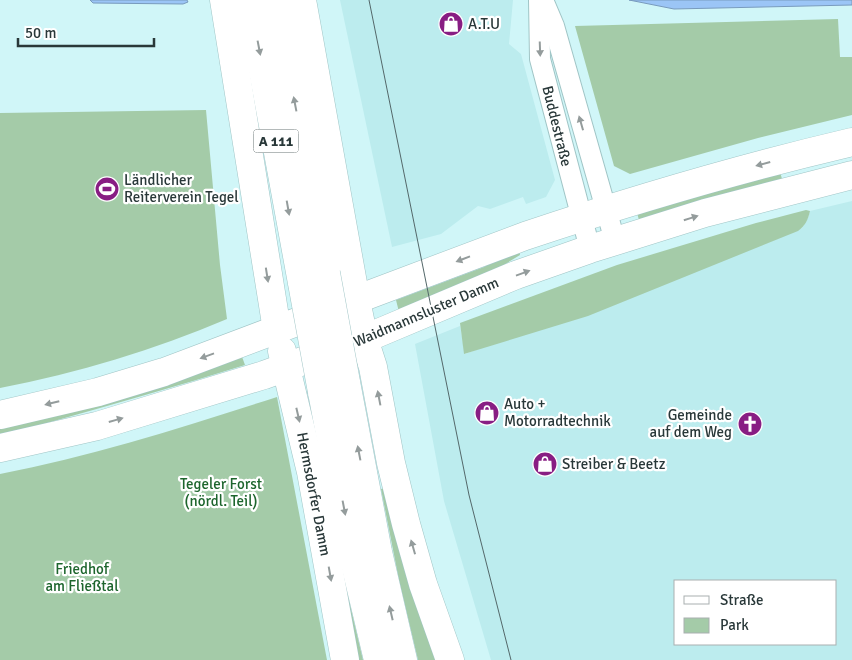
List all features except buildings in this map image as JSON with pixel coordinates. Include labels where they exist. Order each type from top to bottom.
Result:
[{"type":"main road","name":"Hermsdorfer Damm","points":[[224,0],[277,330],[311,472],[345,660]]},
{"type":"main road","name":"A 111","points":[[250,0],[314,278]]},
{"type":"main road","name":"A 111","points":[[275,0],[314,278],[334,387],[353,554],[378,660]]},
{"type":"main road","points":[[302,0],[356,300],[364,339],[373,368],[391,464],[423,584],[450,660]]},
{"type":"main road","points":[[0,415],[43,406],[164,372],[525,236],[700,181],[783,158],[852,142]]},
{"type":"main road","name":"Waidmannsluster Damm","points":[[0,448],[97,426],[286,367],[364,339],[516,275],[602,245],[714,211],[852,175]]},
{"type":"main road","name":"A 111","points":[[334,387],[378,552],[403,660]]},
{"type":"street","name":"Buddestraße","points":[[541,0],[554,26],[602,245]]},
{"type":"shaded area","points":[[340,0],[513,0],[509,44],[521,54],[555,180],[546,197],[526,204],[523,197],[490,209],[478,206],[441,234],[392,247]]},
{"type":"shaded area","points":[[852,201],[852,660],[491,660],[444,501],[415,344],[460,326],[465,354],[802,228],[810,211]]},
{"type":"green space","points":[[838,19],[840,57],[852,57],[852,115],[758,138],[630,174],[614,166],[575,26]]},
{"type":"green space","name":"Ländlicher Reiterverein Tegel","points":[[206,110],[220,265],[227,319],[172,341],[115,360],[0,388],[0,113]]},
{"type":"green space","points":[[779,169],[783,182],[640,223],[636,210]]},
{"type":"green space","points":[[806,210],[810,211],[808,217],[798,231],[588,316],[464,354],[460,323],[617,265]]},
{"type":"green space","points":[[519,249],[520,255],[489,274],[399,312],[396,300],[484,267],[504,255]]},
{"type":"green space","points":[[241,354],[245,365],[0,438],[0,424]]},
{"type":"green space","points":[[277,397],[327,660],[0,660],[0,474],[105,449]]},
{"type":"green space","points":[[385,488],[437,660],[418,660],[399,580],[381,489]]},
{"type":"green space","points":[[346,588],[363,660],[355,660]]},
{"type":"water","points":[[90,0],[187,0],[188,2],[183,4],[93,3]]},
{"type":"water","points":[[629,0],[852,0],[852,5],[674,9]]},
{"type":"tram line","points":[[369,0],[469,495],[511,660]]},
{"type":"place","name":"A.T.U","points":[[451,24]]},
{"type":"place","name":"Ländlicher Reiterverein Tegel","points":[[107,189]]},
{"type":"place","name":"Auto + Motorradtechnik","points":[[487,413]]},
{"type":"place","name":"Gemeinde auf dem Weg","points":[[750,424]]},
{"type":"place","name":"Streiber & Beetz","points":[[545,464]]},
{"type":"park label","name":"Tegeler Forst (nördl. Teil)","points":[[221,492]]},
{"type":"park label","name":"Friedhof am Fließtal","points":[[82,578]]}]
